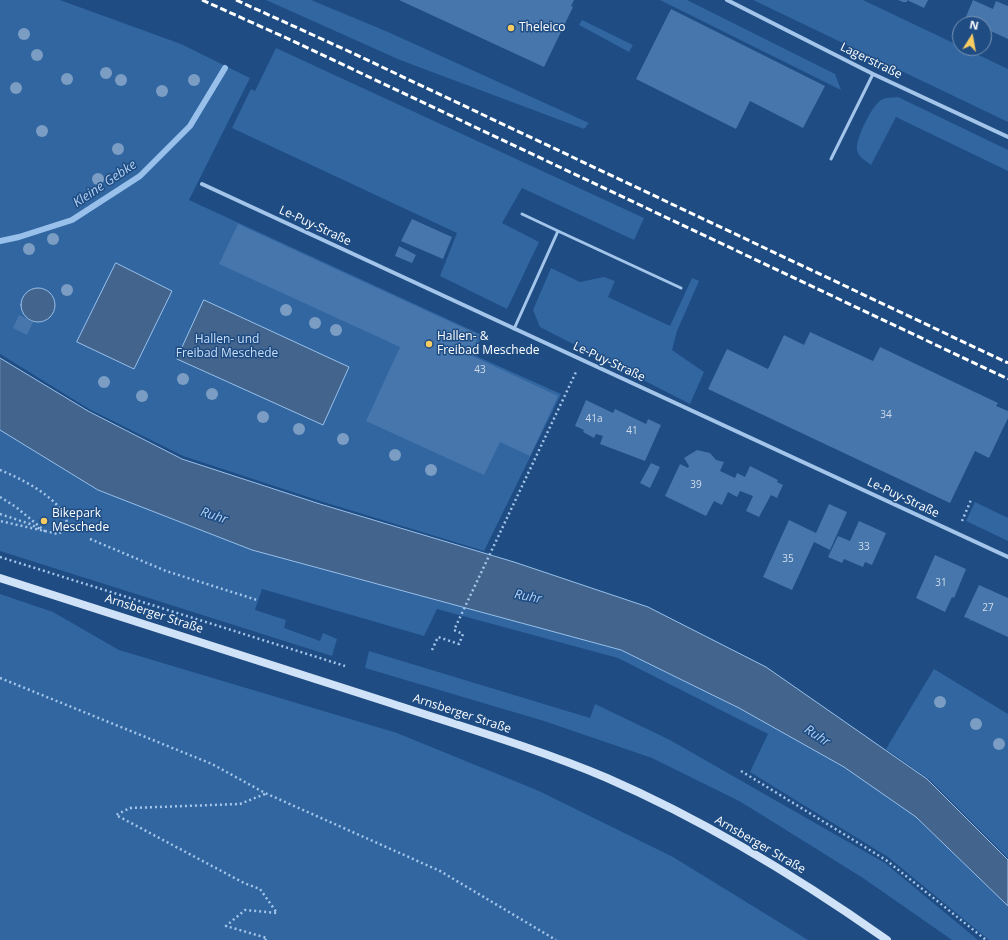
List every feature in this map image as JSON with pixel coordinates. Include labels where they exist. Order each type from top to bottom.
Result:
[{"type":"main road","name":"Arnsberger Straße","points":[[0,578],[466,728],[532,750],[605,778],[667,806],[735,843],[822,895],[887,940]]},
{"type":"street","name":"Lagerstraße","points":[[727,0],[873,74],[1008,137]]},
{"type":"street","name":"Le-Puy-Straße","points":[[202,184],[581,361],[1008,557]]},
{"type":"lane","points":[[831,159],[873,74]]},
{"type":"lane","points":[[522,214],[681,288]]},
{"type":"lane","points":[[514,329],[558,231]]},
{"type":"path","points":[[432,650],[438,637],[459,644],[463,634],[454,630],[581,361]]},
{"type":"path","points":[[0,470],[33,486],[58,507],[64,514],[67,523],[65,530],[58,534],[0,521]]},
{"type":"path","points":[[0,497],[16,507],[46,532]]},
{"type":"path","points":[[956,533],[971,500]]},
{"type":"path","points":[[0,514],[30,524],[46,532]]},
{"type":"path","points":[[90,539],[166,571],[257,600]]},
{"type":"path","points":[[0,557],[345,666]]},
{"type":"path","points":[[0,678],[212,764],[265,793],[440,871],[556,940]]},
{"type":"path","points":[[741,771],[886,860],[986,940]]},
{"type":"path","points":[[265,793],[240,804],[130,808],[116,815],[260,889],[277,913],[245,910],[226,926],[266,938],[265,940]]},
{"type":"green space","name":"Hallen- und Freibad Meschede","points":[[0,0],[60,0],[181,44],[250,78],[189,200],[482,335],[474,355],[561,394],[484,551],[320,501],[183,456],[89,409],[0,354]]},
{"type":"green space","points":[[266,0],[311,0],[388,32],[589,123],[584,129],[400,60]]},
{"type":"green space","points":[[660,0],[687,0],[835,74],[841,90]]},
{"type":"green space","points":[[753,0],[863,0],[952,42],[952,56],[981,56],[1008,69],[1008,122]]},
{"type":"green space","points":[[582,20],[633,45],[629,52],[579,25]]},
{"type":"green space","points":[[276,48],[644,218],[634,240],[522,188],[502,223],[539,242],[507,309],[440,276],[457,233],[232,128],[251,89],[255,91]]},
{"type":"green space","points":[[898,97],[1008,150],[1008,171],[896,117],[871,165],[861,157],[857,150],[857,145],[862,130],[874,107],[879,102],[885,98]]},
{"type":"green space","points":[[551,268],[580,282],[604,277],[615,281],[608,297],[670,326],[692,278],[699,281],[677,331],[672,350],[704,372],[690,404],[540,327],[533,310]]},
{"type":"green space","points":[[0,430],[98,490],[252,550],[621,650],[739,708],[844,767],[916,817],[1008,906],[1008,940],[989,940],[888,857],[750,772],[768,734],[618,658],[437,609],[424,636],[262,589],[255,610],[286,620],[284,628],[320,641],[323,633],[337,639],[332,656],[0,551]]},
{"type":"green space","points":[[975,502],[1008,518],[1008,541],[966,521]]},
{"type":"green space","points":[[0,594],[53,612],[119,650],[397,733],[539,791],[673,857],[808,940],[0,940]]},
{"type":"green space","points":[[369,651],[590,718],[595,704],[670,740],[885,863],[978,940],[952,940],[863,878],[741,802],[652,758],[544,721],[365,668]]},
{"type":"green space","points":[[934,669],[1008,714],[1008,858],[930,780],[886,749]]},
{"type":"water","points":[[116,263],[172,291],[134,369],[77,342]]},
{"type":"water","points":[[41,288],[50,293],[54,298],[54,312],[50,317],[45,321],[35,322],[31,321],[22,312],[21,302],[22,298],[31,289]]},
{"type":"water","points":[[204,300],[349,367],[323,425],[177,359]]},
{"type":"water","name":"Ruhr","points":[[0,358],[88,411],[182,459],[320,504],[514,562],[648,607],[766,667],[927,779],[1008,860],[1008,906],[916,817],[844,767],[739,708],[621,650],[252,550],[98,490],[0,430]]},
{"type":"building","name":"Theleico","points":[[399,0],[574,0],[571,6],[573,7],[544,67]]},
{"type":"building","points":[[898,0],[907,0],[907,2],[903,2]]},
{"type":"building","points":[[907,0],[928,0],[924,8]]},
{"type":"building","points":[[973,0],[993,9],[996,1],[1008,6],[1008,39],[992,32],[992,16],[966,16]]},
{"type":"building","points":[[671,9],[825,86],[803,128],[750,101],[736,129],[636,79]]},
{"type":"building","points":[[412,219],[452,237],[443,259],[401,241]]},
{"type":"building","name":"Hallen- & Freibad Meschede","points":[[238,224],[479,335],[470,355],[558,396],[530,456],[500,442],[484,475],[366,421],[400,347],[219,264]]},
{"type":"building","points":[[399,246],[416,255],[412,263],[395,256]]},
{"type":"building","points":[[19,315],[33,322],[27,335],[13,328]]},
{"type":"building","points":[[810,332],[873,361],[880,347],[998,403],[996,406],[1008,411],[1008,418],[989,458],[975,451],[950,503],[708,389],[727,349],[768,369],[784,335],[804,345]]},
{"type":"building","points":[[586,400],[613,413],[615,409],[646,424],[648,419],[661,425],[645,461],[600,444],[603,436],[596,434],[594,438],[583,432],[584,430],[575,426]]},
{"type":"building","points":[[697,450],[710,453],[716,460],[724,462],[720,471],[735,478],[737,473],[745,477],[750,466],[778,480],[777,482],[783,485],[777,498],[771,495],[759,517],[746,511],[753,496],[740,491],[737,497],[728,492],[722,505],[714,501],[706,516],[665,496],[680,464],[688,468],[689,466],[684,458]]},
{"type":"building","points":[[651,463],[660,467],[650,488],[640,483]]},
{"type":"building","points":[[829,504],[847,512],[830,550],[814,542],[792,590],[763,577],[789,520],[816,533]]},
{"type":"building","points":[[859,521],[886,533],[872,565],[865,562],[863,567],[844,559],[842,563],[828,557],[838,536],[850,541]]},
{"type":"building","points":[[935,555],[966,569],[954,598],[952,597],[945,612],[916,598]]},
{"type":"building","points":[[979,585],[1008,598],[1008,637],[971,620],[969,621],[970,619],[964,617]]},
{"type":"waterway","name":"Kleine Gebke","points":[[0,241],[19,237],[72,220],[140,176],[190,126],[225,68]]},
{"type":"railway","points":[[202,0],[293,41],[1008,379]]},
{"type":"railway","points":[[236,0],[346,50],[1008,363]]},
{"type":"place","name":"Theleico","points":[[511,28]]},
{"type":"place","name":"Hallen- & Freibad Meschede","points":[[429,344]]},
{"type":"place","name":"Bikepark Meschede","points":[[44,521]]}]
